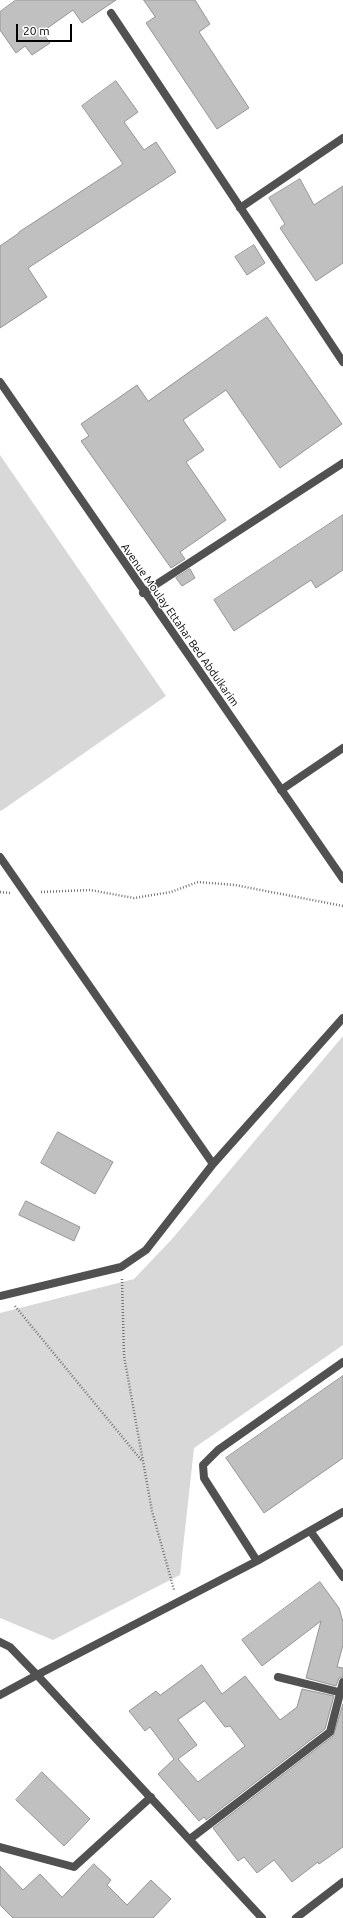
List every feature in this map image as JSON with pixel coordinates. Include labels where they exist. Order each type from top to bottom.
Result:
[{"type":"street","points":[[111,13],[343,362]]},
{"type":"street","points":[[240,208],[343,138]]},
{"type":"street","name":"Avenue Moulay Ettahar Bed Abdulkarim","points":[[0,382],[143,593],[343,880]]},
{"type":"street","points":[[143,593],[343,463]]},
{"type":"street","points":[[281,790],[343,748]]},
{"type":"street","points":[[0,857],[213,1164]]},
{"type":"street","points":[[3,1295],[122,1267],[146,1250],[213,1164],[343,1018]]},
{"type":"street","points":[[257,1561],[204,1478],[203,1465],[218,1450],[343,1362]]},
{"type":"street","points":[[0,1695],[257,1561],[311,1532],[343,1512]]},
{"type":"street","points":[[311,1532],[343,1577]]},
{"type":"street","points":[[0,1642],[10,1647],[37,1675],[262,1918]]},
{"type":"street","points":[[278,1676],[342,1693]]},
{"type":"street","points":[[190,1839],[330,1732],[342,1693],[343,1682]]},
{"type":"street","points":[[0,1847],[74,1867],[151,1797]]},
{"type":"street","points":[[296,1918],[343,1882]]},
{"type":"path","points":[[0,892],[25,893],[90,890],[134,898],[171,892],[198,882],[235,885],[343,906]]},
{"type":"path","points":[[122,1267],[124,1356],[152,1511],[178,1603]]},
{"type":"path","points":[[3,1295],[143,1462]]},
{"type":"shaded area","points":[[0,455],[166,696],[1,811],[0,810]]},
{"type":"shaded area","points":[[343,1036],[343,1345],[194,1448],[180,1575],[53,1640],[0,1618],[0,1313],[134,1279],[172,1239]]},
{"type":"building","points":[[16,0],[116,0],[82,23],[73,10],[42,32],[50,43],[32,55],[25,46],[16,53],[0,30],[0,12]]},
{"type":"building","points":[[144,0],[195,0],[210,24],[199,32],[249,108],[217,129],[146,23],[155,17]]},
{"type":"building","points":[[116,81],[138,112],[124,122],[144,150],[156,142],[176,172],[28,268],[47,297],[0,328],[0,246],[123,164],[82,106]]},
{"type":"building","points":[[300,179],[314,205],[343,186],[343,263],[316,281],[280,228],[285,224],[269,198]]},
{"type":"building","points":[[254,245],[265,263],[247,275],[235,257]]},
{"type":"building","points":[[267,317],[342,424],[280,468],[226,390],[183,420],[204,450],[186,462],[226,520],[180,552],[185,559],[171,568],[81,441],[89,436],[81,424],[137,385],[148,401]]},
{"type":"building","points":[[343,515],[343,570],[316,588],[311,580],[234,631],[214,600]]},
{"type":"building","points":[[190,569],[195,578],[182,586],[176,578]]},
{"type":"building","points":[[58,1132],[113,1162],[95,1194],[41,1163]]},
{"type":"building","points":[[26,1201],[80,1227],[74,1241],[19,1215]]},
{"type":"building","points":[[343,1376],[343,1458],[264,1513],[226,1458]]},
{"type":"building","points":[[320,1582],[339,1608],[343,1622],[343,1645],[337,1667],[343,1668],[343,1677],[339,1678],[336,1686],[306,1678],[321,1621],[262,1666],[242,1640]]},
{"type":"building","points":[[202,1665],[222,1694],[245,1676],[280,1720],[297,1707],[302,1689],[334,1696],[325,1729],[206,1820],[204,1817],[199,1821],[158,1774],[174,1759],[150,1727],[145,1731],[129,1711],[156,1691],[160,1695]],"holes":[[[205,1701],[225,1727],[230,1726],[245,1746],[198,1782],[178,1759],[197,1745],[178,1720]]]},
{"type":"building","points":[[343,1704],[343,1847],[319,1864],[318,1862],[292,1882],[274,1860],[257,1873],[244,1857],[238,1861],[213,1828],[333,1736]]},
{"type":"building","points":[[42,1772],[90,1819],[64,1846],[16,1800]]},
{"type":"building","points":[[94,1864],[111,1880],[107,1885],[127,1905],[151,1880],[171,1899],[153,1918],[13,1918],[0,1905],[0,1866],[23,1890],[40,1874],[62,1897]]}]
